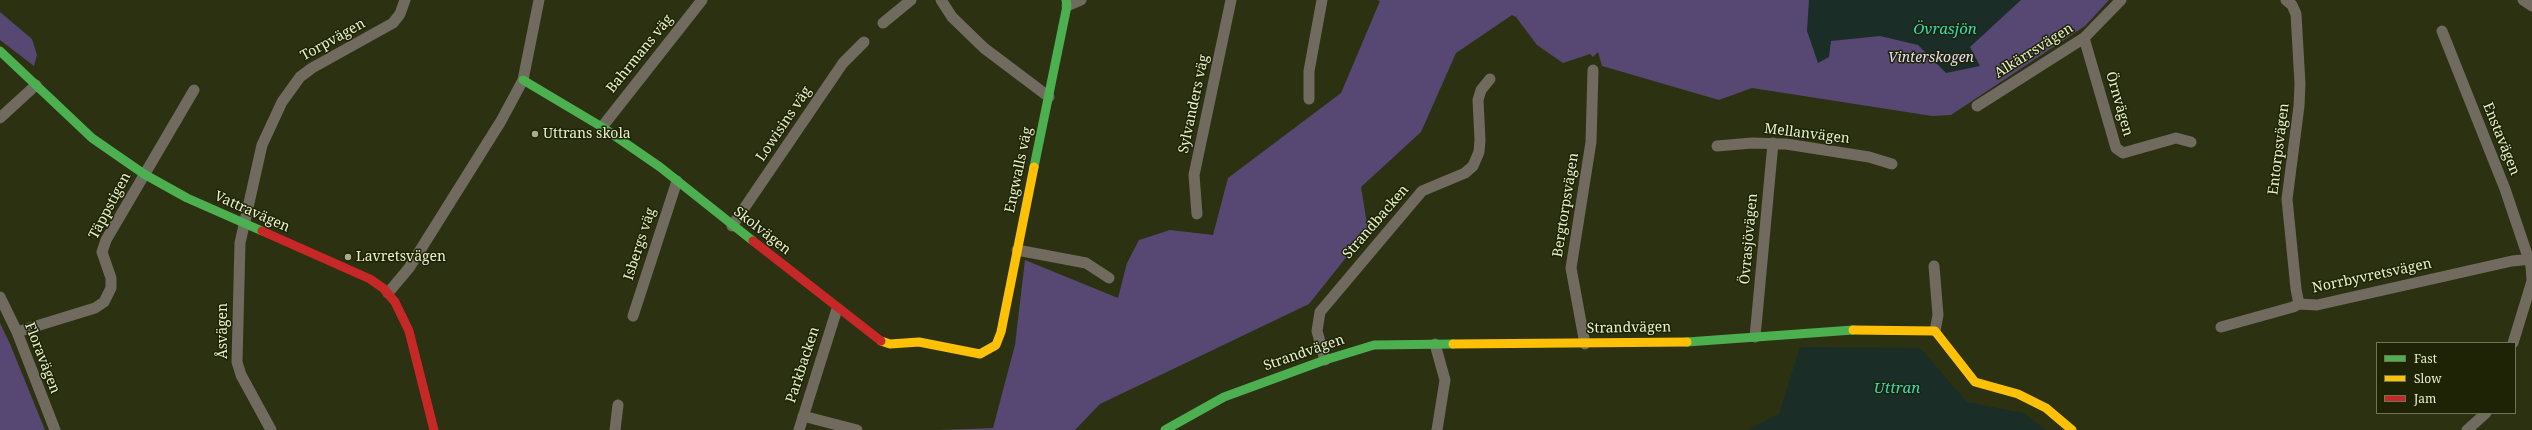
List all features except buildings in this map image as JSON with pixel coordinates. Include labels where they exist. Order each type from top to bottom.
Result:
[{"type":"street","name":"Torpvägen","points":[[245,224],[262,145],[291,87],[312,68],[393,23],[400,14],[405,0]]},
{"type":"street","points":[[388,293],[409,268],[501,121],[523,80],[539,0]]},
{"type":"street","name":"Bahrmans väg","points":[[602,127],[702,0]]},
{"type":"street","points":[[883,23],[911,0]]},
{"type":"street","points":[[941,0],[952,18],[984,48],[1049,97]]},
{"type":"street","points":[[1067,3],[1081,0]]},
{"type":"street","name":"Sylvanders väg","points":[[1197,214],[1194,175],[1231,0]]},
{"type":"street","points":[[1309,99],[1309,71],[1322,0]]},
{"type":"street","name":"Alkärrsvägen","points":[[1977,106],[2084,38],[2120,0]]},
{"type":"street","name":"Entorpsvägen","points":[[2287,0],[2292,5],[2296,14],[2300,84],[2299,106],[2287,199],[2296,289],[2299,304]]},
{"type":"street","points":[[2522,0],[2532,6]]},
{"type":"street","name":"Engwalls väg","points":[[996,346],[1006,307],[1067,3]]},
{"type":"street","name":"Enstavägen","points":[[2442,31],[2505,189],[2530,259]]},
{"type":"street","name":"Örnvägen","points":[[2084,38],[2116,148],[2122,153],[2176,138],[2191,142]]},
{"type":"street","name":"Lowisins väg","points":[[732,226],[843,63],[864,42]]},
{"type":"street","name":"Vattravägen","points":[[0,51],[92,138],[144,174],[187,198],[370,279],[388,293],[401,313],[409,332],[434,430]]},
{"type":"street","name":"Bergtorpsvägen","points":[[1585,344],[1571,268],[1591,142],[1593,70]]},
{"type":"street","name":"Strandbacken","points":[[1324,360],[1317,331],[1320,312],[1422,191],[1465,173],[1473,166],[1480,140],[1478,100],[1482,90],[1490,79]]},
{"type":"street","name":"Skolvägen","points":[[523,80],[602,127],[676,181],[870,336],[884,343],[919,342],[980,354],[996,346]]},
{"type":"street","points":[[0,118],[36,85]]},
{"type":"street","name":"Täppstigen","points":[[18,332],[95,308],[104,302],[111,288],[111,278],[102,252],[103,248],[144,174],[194,90]]},
{"type":"street","name":"Mellanvägen","points":[[1717,146],[1752,143],[1773,144],[1830,150],[1892,164]]},
{"type":"street","name":"Övrasjövägen","points":[[1755,337],[1773,144]]},
{"type":"street","name":"Isbergs väg","points":[[633,316],[676,181]]},
{"type":"street","name":"Åsvägen","points":[[245,224],[240,243],[239,258],[237,362],[241,375],[271,430]]},
{"type":"street","points":[[1017,250],[1086,263],[1110,278]]},
{"type":"street","points":[[2513,342],[2532,280],[2530,259]]},
{"type":"street","name":"Norrbyvretsvägen","points":[[2221,327],[2293,308],[2299,304],[2306,306],[2317,304],[2505,262],[2530,259]]},
{"type":"street","points":[[1934,266],[1938,314],[1935,331],[1975,382],[2018,394],[2046,408],[2072,430]]},
{"type":"street","name":"Floravägen","points":[[0,297],[18,332],[42,402],[56,430]]},
{"type":"street","name":"Parkbacken","points":[[799,430],[837,310]]},
{"type":"street","name":"Strandvägen","points":[[1165,430],[1224,397],[1324,360],[1374,345],[1671,343],[1830,331],[1902,329],[1935,331]]},
{"type":"street","points":[[1435,344],[1445,380],[1436,430]]},
{"type":"street","points":[[615,430],[618,405]]},
{"type":"street","points":[[2467,430],[2485,414]]},
{"type":"street","points":[[803,416],[857,430]]},
{"type":"green space","name":"Vinterskogen","points":[[1377,0],[2109,0],[2085,26],[1951,115],[1932,116],[1752,88],[1719,100],[1602,66],[1598,52],[1593,57],[1590,54],[1563,63],[1537,45],[1516,17],[1512,15],[1456,53],[1421,132],[1361,187],[1368,230],[1309,304],[1100,404],[1075,430],[938,430],[993,428],[1015,345],[1025,260],[1118,298],[1127,263],[1139,240],[1170,230],[1213,235],[1228,178],[1341,93],[1380,1]]},
{"type":"green space","points":[[0,12],[32,39],[37,55],[34,66],[0,40]]},
{"type":"green space","points":[[0,323],[10,344],[45,430],[0,430]]},
{"type":"water","name":"Övrasjön","points":[[1809,0],[2021,0],[1970,47],[1980,66],[1946,73],[1918,45],[1880,36],[1831,41],[1829,57],[1818,63],[1807,31]]},
{"type":"water","name":"Uttran","points":[[1800,347],[1920,348],[1967,402],[2023,413],[2046,430],[1748,430],[1779,414]]},
{"type":"traffic: fast","points":[[1034,167],[1067,6],[1066,0]]},
{"type":"traffic: fast","points":[[0,51],[92,138],[144,174],[187,198],[262,231]]},
{"type":"traffic: fast","points":[[523,80],[602,127],[660,167],[753,241]]},
{"type":"traffic: fast","points":[[1687,342],[1853,330]]},
{"type":"traffic: fast","points":[[1165,430],[1224,397],[1325,360],[1374,345],[1453,344]]},
{"type":"traffic: slow","points":[[881,341],[890,344],[919,342],[980,354],[996,345],[1001,332],[1034,167]]},
{"type":"traffic: slow","points":[[1853,330],[1935,331],[1975,382],[2018,394],[2046,408],[2072,430]]},
{"type":"traffic: slow","points":[[1453,344],[1687,342]]},
{"type":"traffic: jam","points":[[262,231],[370,279],[383,288],[395,302],[409,331],[434,430]]},
{"type":"traffic: jam","points":[[753,241],[881,341]]},
{"type":"place","name":"Uttrans skola","points":[[535,134]]},
{"type":"place","name":"Lavretsvägen","points":[[348,257]]}]
